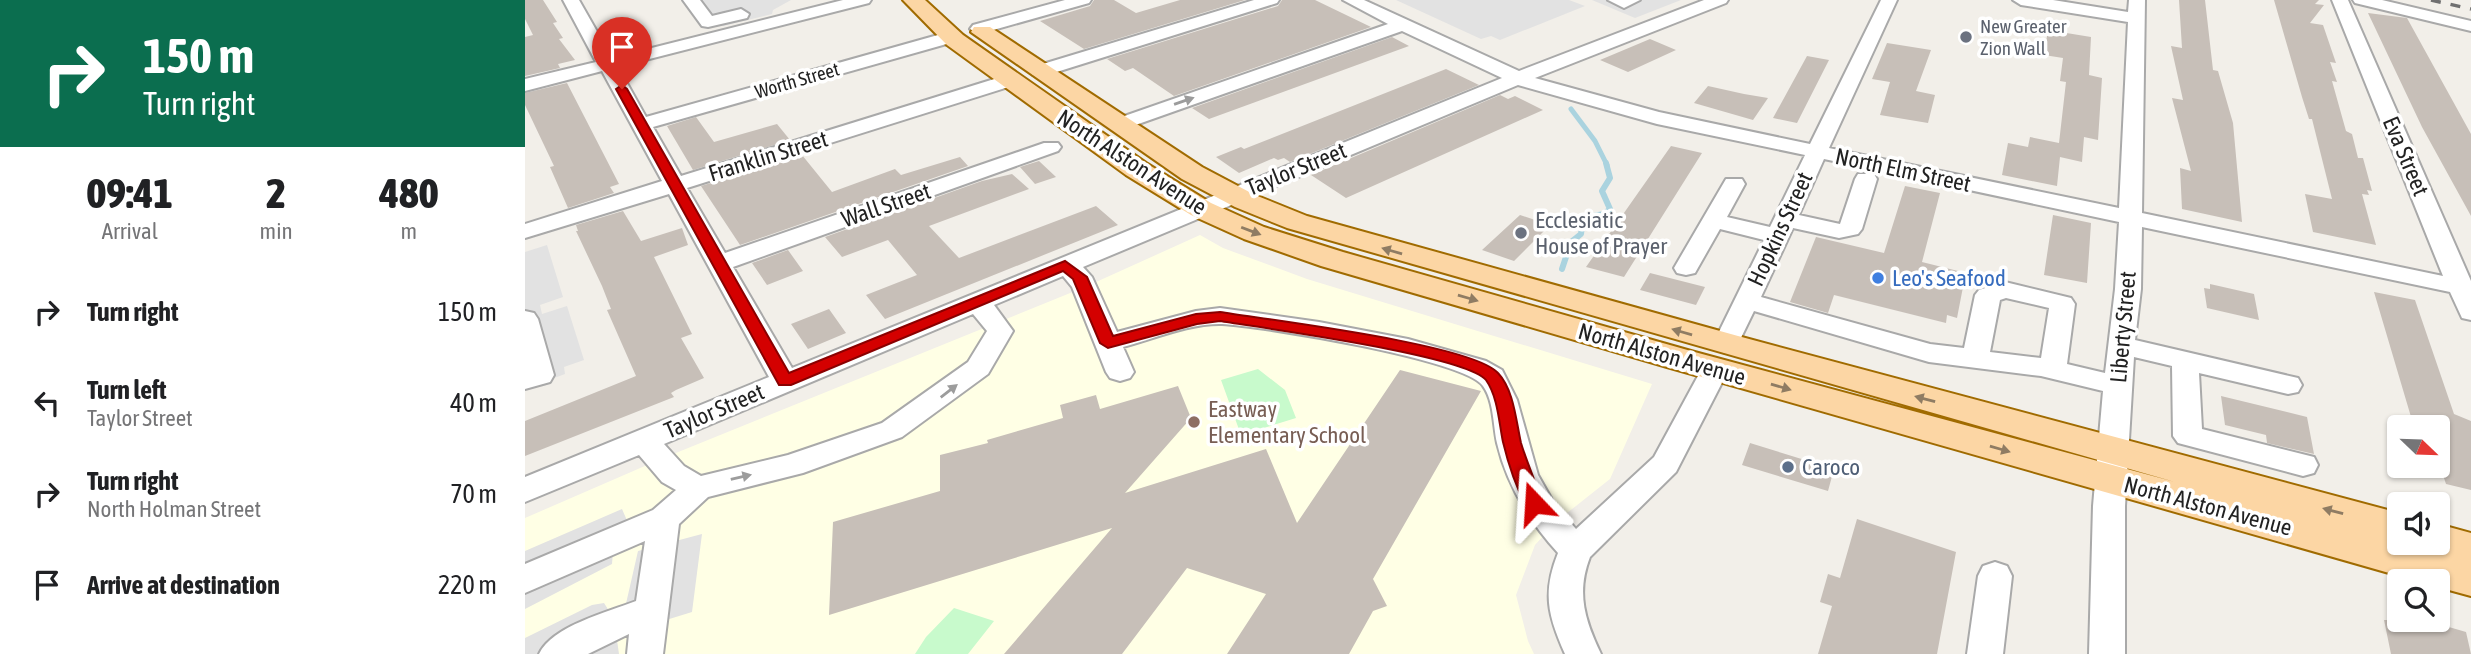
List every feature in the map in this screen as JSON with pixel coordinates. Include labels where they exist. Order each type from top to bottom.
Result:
[{"type":"main road","name":"North Alston Avenue","points":[[913,0],[1026,76],[1136,169],[1201,209],[1254,233],[1332,259],[1720,356],[2112,465],[2471,579]]},
{"type":"main road","name":"North Alston Avenue","points":[[944,0],[965,33]]},
{"type":"main road","name":"North Alston Avenue","points":[[1026,76],[1120,124],[1170,159],[1233,195],[1289,219],[1720,356]]},
{"type":"main road","name":"North Alston Avenue","points":[[2112,465],[2387,526]]},
{"type":"main road","points":[[2450,543],[2471,549]]},
{"type":"street","points":[[571,0],[785,381]]},
{"type":"street","points":[[691,0],[708,22],[748,5],[800,6],[863,0]]},
{"type":"street","name":"Worth Street","points":[[642,124],[1083,0]]},
{"type":"street","name":"Franklin Street","points":[[525,231],[1271,0]]},
{"type":"street","name":"North Elm Street","points":[[1351,0],[1519,78],[1557,92],[1630,111],[2466,288]]},
{"type":"street","points":[[1616,0],[1624,3],[1632,0]]},
{"type":"street","name":"Taylor Street","points":[[525,490],[1233,195],[1519,78],[1720,0]]},
{"type":"street","name":"Hopkins Street","points":[[1583,654],[1568,621],[1565,597],[1566,575],[1576,550],[1665,464],[1720,356],[1889,0]]},
{"type":"street","points":[[2021,0],[2136,9]]},
{"type":"street","name":"Eva Street","points":[[2340,0],[2466,288],[2471,312]]},
{"type":"street","points":[[2361,0],[2471,26]]},
{"type":"street","points":[[525,85],[609,64],[800,6]]},
{"type":"street","name":"Liberty Street","points":[[2107,654],[2106,584],[2112,465],[2117,386],[2128,289],[2136,9]]},
{"type":"street","points":[[1120,124],[1403,25]]},
{"type":"street","name":"Wall Street","points":[[720,263],[1051,147]]},
{"type":"street","points":[[1713,220],[1839,231],[1850,229],[1866,179]]},
{"type":"street","points":[[1686,268],[1734,184]]},
{"type":"street","points":[[1065,265],[1080,277],[1119,372]]},
{"type":"street","points":[[1975,358],[1988,295],[2005,290],[2062,304],[2053,370]]},
{"type":"street","points":[[1746,301],[1929,353],[2053,370],[2117,386]]},
{"type":"street","points":[[525,579],[664,519],[698,488],[792,465],[892,430],[978,368],[1000,331],[977,302]]},
{"type":"street","points":[[1108,343],[1196,319],[1220,316],[1403,347],[1468,362],[1492,376],[1504,402],[1513,445],[1534,503],[1576,550]]},
{"type":"street","points":[[525,319],[540,375],[525,380]]},
{"type":"street","points":[[2121,345],[2288,385]]},
{"type":"street","points":[[2185,360],[2188,436],[2303,465]]},
{"type":"street","points":[[644,440],[673,474],[698,488]]},
{"type":"street","points":[[645,654],[664,519]]},
{"type":"street","points":[[1985,654],[1996,576]]},
{"type":"street","points":[[557,654],[590,634],[652,610]]},
{"type":"shaded area","points":[[682,0],[791,0],[773,10],[772,14],[723,26],[718,22],[700,24]]},
{"type":"shaded area","points":[[1396,0],[1569,0],[1585,6],[1500,40],[1491,36],[1481,39]]},
{"type":"shaded area","points":[[1592,0],[1681,0],[1635,18]]},
{"type":"shaded area","name":"Eastway Elementary School","points":[[1200,235],[1223,248],[1307,279],[1652,384],[1610,479],[1557,521],[1535,545],[1516,595],[1534,654],[525,654],[525,518],[661,459],[1085,287]]},
{"type":"shaded area","points":[[547,245],[563,297],[540,305],[542,314],[567,306],[584,360],[564,367],[565,374],[525,389],[525,252]]},
{"type":"shaded area","points":[[622,509],[632,532],[613,551],[612,564],[525,609],[525,551]]},
{"type":"shaded area","points":[[702,534],[692,612],[637,629],[617,640],[619,654],[525,654],[525,638],[592,605],[604,603],[611,614],[625,608],[638,551]]},
{"type":"green space","points":[[1258,369],[1285,390],[1296,418],[1241,435],[1221,380]]},
{"type":"green space","points":[[954,608],[994,621],[968,654],[915,654],[926,637]]},
{"type":"building","points":[[525,0],[543,0],[557,22],[553,23],[563,38],[559,39],[575,60],[558,64],[560,68],[525,76],[525,37],[533,35],[525,19]]},
{"type":"building","points":[[1094,0],[1114,0],[1136,13],[1180,0],[1245,0],[1084,49],[1040,21],[1090,6]]},
{"type":"building","points":[[1282,0],[1315,0],[1371,27],[1174,96],[1133,68],[1125,71],[1107,59],[1278,6]]},
{"type":"building","points":[[2179,0],[2205,0],[2213,70],[2218,71],[2233,123],[2242,222],[2182,209],[2180,168],[2191,171],[2172,98],[2183,100],[2171,46],[2182,48]]},
{"type":"building","points":[[2274,0],[2319,0],[2315,4],[2324,5],[2310,23],[2323,25],[2336,63],[2330,62],[2337,82],[2332,81],[2346,131],[2352,134],[2358,158],[2363,158],[2372,191],[2367,190],[2369,195],[2362,194],[2376,245],[2313,232],[2305,194],[2332,199],[2312,119],[2309,119]]},
{"type":"building","points":[[2368,13],[2407,18],[2471,134],[2471,216],[2422,127]]},
{"type":"building","points":[[2048,30],[2091,37],[2089,75],[2102,78],[2098,140],[2084,137],[2082,162],[2060,157],[2057,186],[2002,175],[2008,143],[2028,147],[2030,137],[2059,143],[2066,82],[2060,81],[2063,58],[2044,55]]},
{"type":"building","points":[[1392,37],[1409,46],[1209,119],[1192,108]]},
{"type":"building","points":[[1650,39],[1676,50],[1628,72],[1600,60]]},
{"type":"building","points":[[1887,43],[1931,50],[1916,91],[1935,95],[1928,123],[1880,115],[1890,82],[1872,79]]},
{"type":"building","points":[[1807,56],[1829,60],[1797,123],[1773,118]]},
{"type":"building","points":[[1446,69],[1479,85],[1290,162],[1284,158],[1274,158],[1239,173],[1216,157],[1241,147],[1244,149]]},
{"type":"building","points":[[567,83],[619,184],[610,187],[614,193],[568,208],[550,167],[554,166],[525,105],[525,93]]},
{"type":"building","points":[[1708,86],[1768,98],[1753,120],[1694,103]]},
{"type":"building","points":[[1500,95],[1508,99],[1515,96],[1543,110],[1346,198],[1311,175]]},
{"type":"building","points":[[696,117],[714,142],[777,124],[790,140],[693,170],[667,126]]},
{"type":"building","points":[[1671,146],[1702,153],[1624,277],[1586,267]]},
{"type":"building","points":[[802,155],[832,192],[895,169],[901,175],[960,157],[968,166],[740,245],[701,186]]},
{"type":"building","points":[[1039,161],[1056,177],[1035,184],[1020,167]]},
{"type":"building","points":[[1012,174],[1029,189],[929,226],[959,258],[1096,206],[1118,225],[885,319],[866,295],[917,275],[888,240],[842,257],[825,237],[982,181]]},
{"type":"building","name":"Leo's Seafood","points":[[1905,186],[1940,193],[1922,262],[1958,271],[1954,285],[1963,287],[1957,318],[1947,315],[1946,323],[1834,295],[1828,313],[1790,302],[1816,237],[1884,253]]},
{"type":"building","points":[[623,211],[641,241],[682,228],[688,245],[654,257],[692,334],[681,338],[704,378],[671,393],[674,397],[525,456],[525,421],[636,376],[607,310],[611,309],[602,286],[576,231],[576,225]]},
{"type":"building","name":"Ecclesiatic House of Prayer","points":[[1520,215],[1550,225],[1514,261],[1482,250]]},
{"type":"building","points":[[2053,215],[2091,223],[2087,283],[2044,275]]},
{"type":"building","points":[[788,250],[803,271],[767,285],[752,263]]},
{"type":"building","points":[[1650,273],[1705,287],[1696,305],[1640,290]]},
{"type":"building","points":[[2210,284],[2254,294],[2259,320],[2207,308],[2204,288],[2210,289]]},
{"type":"building","points":[[2374,292],[2415,300],[2454,414],[2471,421],[2471,490],[2446,484],[2444,478],[2450,478],[2450,415],[2410,415]]},
{"type":"building","points":[[829,309],[846,333],[808,349],[791,324]]},
{"type":"building","points":[[1400,370],[1481,391],[1373,579],[1387,606],[1373,611],[1349,654],[1227,654],[1266,594],[1187,568],[1122,654],[1004,654],[1112,528],[829,615],[833,522],[940,491],[940,455],[988,443],[987,440],[1063,418],[1060,405],[1096,395],[1100,409],[1178,386],[1191,418],[1125,493],[1266,449],[1297,523]]},
{"type":"building","points":[[2221,396],[2307,417],[2314,454],[2267,443],[2266,435],[2225,425]]},
{"type":"building","name":"Caroco","points":[[1750,443],[1834,469],[1828,491],[1742,465]]},
{"type":"building","points":[[1857,519],[1956,552],[1937,654],[1818,654],[1832,606],[1820,602],[1828,574],[1840,578]]},
{"type":"building","points":[[2384,620],[2387,620],[2387,632],[2450,632],[2450,627],[2466,632],[2471,654],[2391,654]]},
{"type":"waterway","points":[[1571,109],[1595,141],[1606,163]]},
{"type":"waterway","points":[[1562,269],[1571,242],[1581,234],[1583,218],[1604,214],[1610,209],[1602,191],[1610,178],[1606,163]]},
{"type":"railway","points":[[2431,0],[2471,9]]},
{"type":"place","name":"New Greater Zion Wall","points":[[1966,37]]},
{"type":"place","name":"Ecclesiatic House of Prayer","points":[[1521,233]]},
{"type":"place","name":"Leo's Seafood","points":[[1878,278]]},
{"type":"place","name":"Eastway Elementary School","points":[[1194,422]]},
{"type":"place","name":"Caroco","points":[[1788,467]]},
{"type":"route","points":[[622,89],[785,381],[1065,265],[1080,277],[1108,343],[1196,319],[1220,316],[1416,349],[1468,362],[1492,376],[1504,402],[1513,445],[1534,503]]}]
